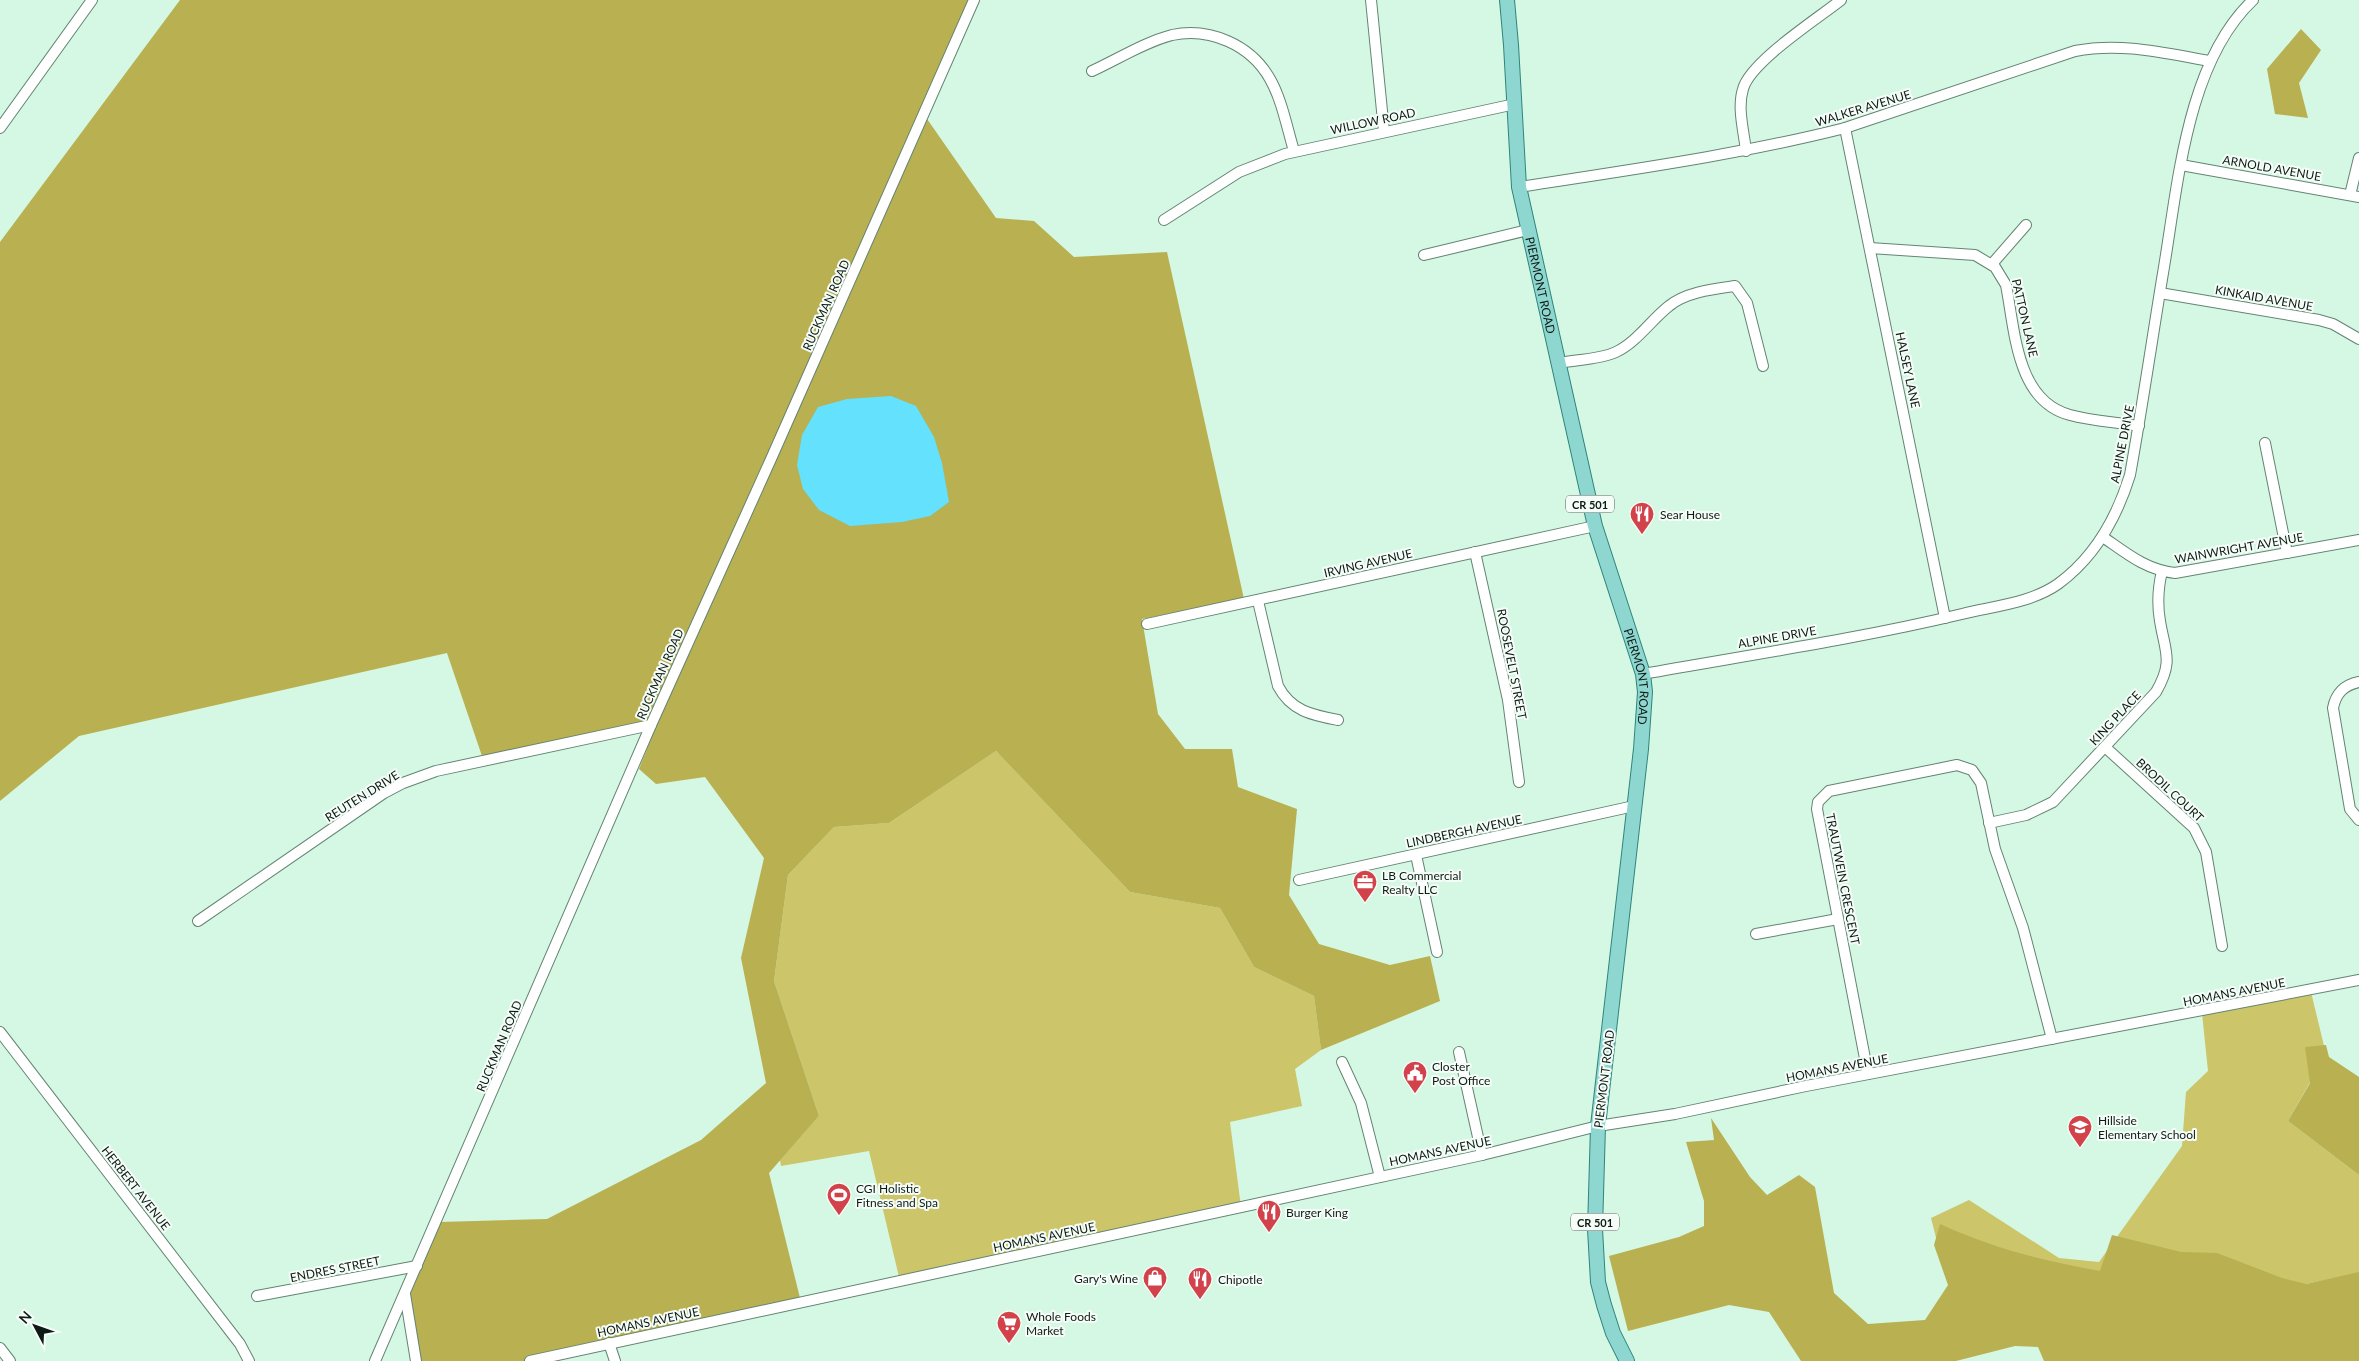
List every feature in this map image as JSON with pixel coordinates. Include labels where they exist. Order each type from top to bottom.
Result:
[{"type":"main road","name":"PIERMONT ROAD","points":[[1507,0],[1519,187],[1595,526],[1642,674],[1645,692],[1644,719],[1598,1126],[1595,1253],[1598,1282],[1613,1332],[1627,1361]]},
{"type":"street","points":[[0,128],[92,0]]},
{"type":"street","name":"RUCKMAN ROAD","points":[[375,1361],[651,725],[772,459],[974,0]]},
{"type":"street","points":[[1371,0],[1384,131]]},
{"type":"street","points":[[1746,151],[1741,102],[1746,80],[1759,65],[1841,0]]},
{"type":"street","name":"ALPINE DRIVE","points":[[1642,674],[1945,618],[2028,598],[2044,592],[2075,570],[2103,537],[2123,498],[2130,475],[2181,165],[2195,106],[2210,61],[2230,25],[2253,0]]},
{"type":"street","points":[[1092,71],[1172,36],[1205,34],[1220,38],[1250,54],[1270,78],[1276,91],[1294,151]]},
{"type":"street","name":"WALKER AVENUE","points":[[1519,187],[1746,151],[1845,128],[2089,48],[2128,47],[2210,61]]},
{"type":"street","name":"WILLOW ROAD","points":[[1164,220],[1239,172],[1294,151],[1515,104]]},
{"type":"street","name":"HALSEY LANE","points":[[1845,128],[1945,618]]},
{"type":"street","points":[[2354,196],[2359,158]]},
{"type":"street","name":"ARNOLD AVENUE","points":[[2181,165],[2354,196]]},
{"type":"street","points":[[1870,248],[1975,255],[1992,264],[2026,224]]},
{"type":"street","points":[[1424,255],[1528,230]]},
{"type":"street","name":"PATTON LANE","points":[[1992,264],[2002,275],[2006,285],[2023,367],[2030,384],[2038,395],[2053,407],[2070,415],[2138,426]]},
{"type":"street","points":[[1559,363],[1615,353],[1629,344],[1670,305],[1678,300],[1717,289],[1736,286],[1747,303],[1763,366]]},
{"type":"street","name":"KINKAID AVENUE","points":[[2160,293],[2319,320],[2333,324],[2359,339]]},
{"type":"street","points":[[2265,443],[2287,553]]},
{"type":"street","name":"IRVING AVENUE","points":[[1147,624],[1595,526]]},
{"type":"street","name":"WAINWRIGHT AVENUE","points":[[2103,537],[2144,565],[2162,572],[2186,572],[2359,540]]},
{"type":"street","name":"ROOSEVELT STREET","points":[[1476,552],[1508,700],[1519,782]]},
{"type":"street","name":"KING PLACE","points":[[1989,823],[2026,815],[2053,802],[2156,692],[2166,670],[2166,644],[2158,605],[2162,572]]},
{"type":"street","points":[[1258,601],[1278,686],[1284,698],[1297,708],[1312,715],[1338,720]]},
{"type":"street","points":[[2359,682],[2344,687],[2338,693],[2333,708],[2350,809],[2359,820]]},
{"type":"street","name":"REUTEN DRIVE","points":[[198,921],[403,783],[436,771],[651,725]]},
{"type":"street","name":"BRODIL COURT","points":[[2105,747],[2185,819],[2202,839],[2206,852],[2222,946]]},
{"type":"street","name":"TRAUTWEIN CRESCENT","points":[[1868,1074],[1817,810],[1818,802],[1829,791],[1957,765],[1965,766],[1972,770],[1980,783],[1995,849],[2007,878],[2032,959],[2052,1039]]},
{"type":"street","name":"LINDBERGH AVENUE","points":[[1300,880],[1634,806]]},
{"type":"street","points":[[1416,855],[1437,952]]},
{"type":"street","points":[[1756,934],[1838,918]]},
{"type":"street","name":"HOMANS AVENUE","points":[[530,1361],[1482,1155],[1598,1126],[1675,1114],[1868,1074],[2359,980]]},
{"type":"street","name":"HERBERT AVENUE","points":[[0,1032],[240,1344],[249,1361]]},
{"type":"street","points":[[1459,1052],[1482,1155]]},
{"type":"street","points":[[1342,1062],[1361,1103],[1380,1177]]},
{"type":"street","name":"ENDRES STREET","points":[[258,1296],[417,1266]]},
{"type":"street","points":[[405,1293],[416,1361]]},
{"type":"street","points":[[609,1343],[615,1361]]},
{"type":"street","points":[[0,1348],[10,1361]]},
{"type":"shaded area","points":[[180,0],[975,0],[925,116],[996,218],[1034,221],[1074,257],[1167,252],[1244,599],[1142,619],[1158,714],[1185,749],[1232,749],[1238,787],[1297,809],[1289,895],[1319,944],[1390,965],[1430,956],[1440,1001],[1321,1050],[1314,996],[1254,967],[1220,908],[1130,892],[996,751],[889,823],[834,827],[788,875],[774,981],[819,1116],[769,1173],[801,1302],[525,1361],[421,1361],[410,1293],[440,1222],[547,1219],[701,1140],[766,1083],[741,958],[764,858],[705,777],[656,784],[639,769],[657,724],[483,759],[447,653],[79,736],[0,801],[0,242]]},
{"type":"shaded area","points":[[2301,29],[2321,50],[2299,83],[2308,118],[2275,114],[2267,69]]},
{"type":"shaded area","points":[[996,751],[1130,892],[1220,908],[1254,967],[1314,996],[1321,1050],[1295,1069],[1302,1106],[1230,1122],[1241,1207],[900,1281],[869,1151],[781,1166],[780,1160],[819,1116],[774,981],[788,875],[834,827],[889,823]]},
{"type":"shaded area","points":[[2311,992],[2326,1054],[2288,1121],[2359,1175],[2359,1273],[2301,1285],[2091,1288],[1948,1284],[1931,1218],[1969,1200],[2059,1258],[2099,1262],[2182,1146],[2186,1092],[2208,1071],[2202,1013]]},
{"type":"shaded area","points":[[2326,1045],[2329,1057],[2359,1077],[2359,1175],[2288,1121],[2310,1083],[2305,1047]]},
{"type":"shaded area","points":[[1711,1118],[1750,1177],[1767,1195],[1799,1175],[1815,1187],[1834,1293],[1868,1324],[1925,1320],[1948,1285],[1934,1245],[1940,1224],[2018,1253],[2100,1271],[2112,1235],[2181,1252],[2217,1253],[2282,1278],[2306,1284],[2359,1272],[2359,1361],[2044,1361],[2038,1347],[2015,1346],[1956,1361],[1801,1361],[1769,1312],[1729,1305],[1628,1331],[1609,1256],[1679,1237],[1704,1226],[1704,1201],[1686,1142],[1714,1140]]},
{"type":"water","points":[[891,396],[916,406],[934,437],[942,463],[949,502],[930,516],[902,522],[850,526],[819,510],[803,489],[797,465],[802,435],[818,407],[847,399]]},
{"type":"place","name":"Sear House","points":[[1642,535]]},
{"type":"place","name":"LB Commercial Realty LLC","points":[[1365,903]]},
{"type":"place","name":"Closter Post Office","points":[[1415,1094]]},
{"type":"place","name":"Hillside Elementary School","points":[[2080,1148]]},
{"type":"place","name":"CGI Holistic Fitness and Spa","points":[[839,1216]]},
{"type":"place","name":"Burger King","points":[[1269,1233]]},
{"type":"place","name":"Gary's Wine","points":[[1155,1299]]},
{"type":"place","name":"Chipotle","points":[[1200,1300]]},
{"type":"place","name":"Whole Foods Market","points":[[1009,1344]]}]
